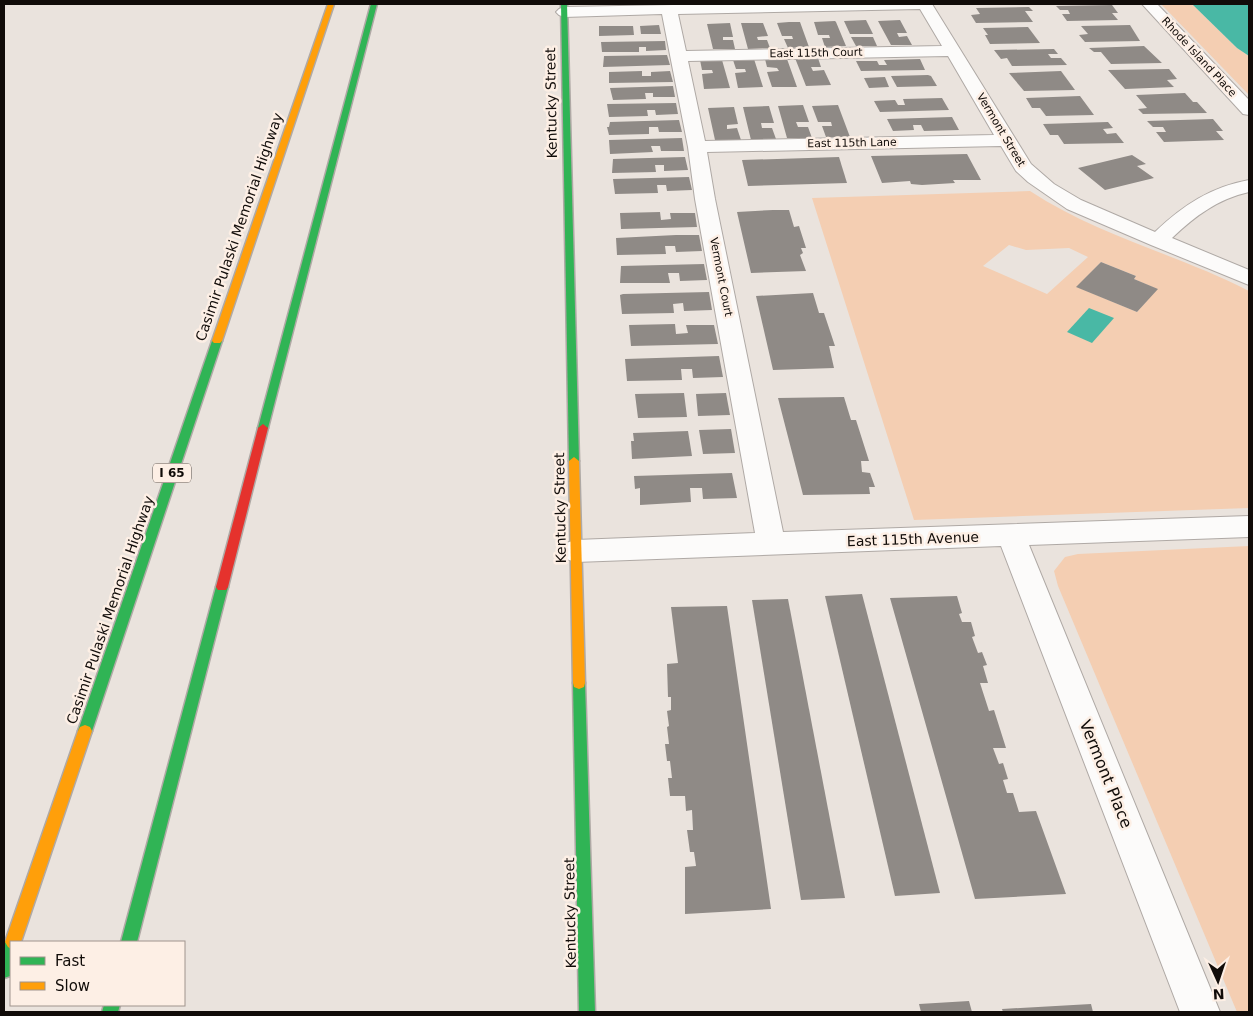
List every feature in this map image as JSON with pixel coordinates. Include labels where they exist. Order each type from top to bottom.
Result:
[{"type":"main road","name":"Casimir Pulaski Memorial Highway","points":[[13,941],[331,4]]},
{"type":"main road","points":[[128,941],[374,4]]},
{"type":"main road","name":"Kentucky Street","points":[[564,8],[587,1012]]},
{"type":"main road","points":[[4,970],[10,951]]},
{"type":"street","points":[[564,8],[669,10],[925,4]]},
{"type":"street","name":"Vermont Street","points":[[925,4],[1024,168],[1050,191],[1088,213],[1249,278]]},
{"type":"street","name":"Rhode Island Place","points":[[1149,4],[1249,110]]},
{"type":"street","name":"Vermont Court","points":[[669,10],[697,146],[705,199],[771,544]]},
{"type":"street","name":"East 115th Court","points":[[678,56],[954,51]]},
{"type":"street","name":"East 115th Lane","points":[[697,146],[1007,140]]},
{"type":"street","points":[[1158,241],[1194,207],[1217,195],[1249,186]]},
{"type":"street","name":"East 115th Avenue","points":[[576,551],[1249,526]]},
{"type":"street","name":"Vermont Place","points":[[1011,536],[1200,1012]]},
{"type":"shaded area","points":[[1161,4],[1192,4],[1237,48],[1249,56],[1249,95]]},
{"type":"shaded area","points":[[1030,191],[1056,207],[1110,233],[1194,266],[1249,291],[1249,508],[914,520],[812,198]],"holes":[[[1009,245],[1026,250],[1069,248],[1088,257],[1047,294],[983,266]],[[1101,262],[1136,276],[1134,279],[1157,289],[1137,312],[1077,287]]]},
{"type":"shaded area","points":[[1249,546],[1249,1012],[1237,1012],[1058,586],[1054,571],[1065,557],[1078,554]]},
{"type":"water","points":[[1192,4],[1249,4],[1249,56],[1237,48]]},
{"type":"water","points":[[1089,308],[1114,318],[1092,343],[1067,332]]},
{"type":"building","points":[[1112,5],[1118,13],[1112,13],[1118,20],[1067,21],[1062,14],[1070,14],[1068,10],[1060,10],[1056,6]]},
{"type":"building","points":[[1029,7],[1033,11],[1025,11],[1033,22],[976,23],[971,15],[980,14],[976,8]]},
{"type":"building","points":[[866,20],[873,34],[850,34],[844,21]]},
{"type":"building","points":[[900,20],[907,33],[897,33],[899,37],[907,36],[912,45],[891,45],[878,21]]},
{"type":"building","points":[[835,21],[846,46],[825,47],[822,38],[830,38],[829,35],[818,35],[814,22]]},
{"type":"building","points":[[800,22],[809,47],[788,48],[784,39],[793,39],[792,36],[782,36],[777,23]]},
{"type":"building","points":[[730,23],[733,37],[723,37],[723,40],[733,40],[735,49],[713,49],[707,24]]},
{"type":"building","points":[[741,23],[763,23],[768,36],[757,37],[758,40],[767,40],[770,48],[748,49]]},
{"type":"building","points":[[659,25],[661,34],[641,34],[640,26]]},
{"type":"building","points":[[1130,25],[1140,41],[1085,42],[1079,35],[1088,34],[1081,26]]},
{"type":"building","points":[[599,26],[633,26],[634,35],[599,36]]},
{"type":"building","points":[[1028,27],[1040,43],[990,44],[985,35],[988,35],[983,28]]},
{"type":"building","points":[[851,37],[873,37],[877,46],[856,46]]},
{"type":"building","points":[[665,41],[666,50],[646,51],[646,47],[639,47],[639,52],[602,52],[601,42]]},
{"type":"building","points":[[1144,46],[1162,63],[1111,64],[1101,52],[1094,52],[1089,48]]},
{"type":"building","points":[[1054,49],[1058,54],[1048,54],[1051,58],[1061,58],[1067,65],[1012,66],[1007,58],[1001,59],[994,50]]},
{"type":"building","points":[[667,55],[670,65],[603,67],[604,56]]},
{"type":"building","points":[[795,58],[818,58],[821,67],[811,67],[813,71],[824,70],[831,85],[806,86]]},
{"type":"building","points":[[754,59],[763,87],[738,88],[735,73],[746,72],[745,69],[736,69],[733,60]]},
{"type":"building","points":[[765,59],[787,59],[797,87],[772,87],[767,72],[779,71],[777,68],[767,67]]},
{"type":"building","points":[[920,59],[925,70],[861,71],[856,61],[877,61],[879,65],[887,65],[884,60]]},
{"type":"building","points":[[700,60],[722,60],[730,88],[704,89],[702,74],[713,73],[712,70],[702,70]]},
{"type":"building","points":[[1169,69],[1177,79],[1167,80],[1174,87],[1125,89],[1108,70]]},
{"type":"building","points":[[642,71],[642,76],[651,76],[651,72],[670,71],[673,82],[609,83],[609,72]]},
{"type":"building","points":[[1061,71],[1075,90],[1024,91],[1009,73]]},
{"type":"building","points":[[891,76],[931,76],[937,86],[897,87]]},
{"type":"building","points":[[885,77],[889,87],[869,88],[864,78]]},
{"type":"building","points":[[673,86],[675,97],[653,97],[653,93],[645,93],[646,99],[613,100],[610,88]]},
{"type":"building","points":[[1185,93],[1207,113],[1143,114],[1138,109],[1147,108],[1136,95]]},
{"type":"building","points":[[1080,96],[1094,115],[1046,116],[1040,108],[1032,108],[1026,98]]},
{"type":"building","points":[[942,98],[949,110],[880,112],[874,101],[895,100],[898,105],[905,105],[903,99]]},
{"type":"building","points":[[676,103],[678,114],[656,115],[655,110],[647,110],[648,116],[609,117],[607,104]]},
{"type":"building","points":[[803,105],[809,122],[796,122],[798,127],[808,127],[812,138],[787,138],[778,106]]},
{"type":"building","points":[[838,105],[850,137],[826,137],[822,126],[832,126],[831,122],[818,122],[812,106]]},
{"type":"building","points":[[769,106],[774,123],[761,123],[762,128],[772,128],[776,139],[751,140],[743,107]]},
{"type":"building","points":[[734,107],[738,124],[727,125],[727,129],[737,128],[741,140],[715,140],[708,108]]},
{"type":"building","points":[[952,117],[959,130],[924,131],[921,125],[913,125],[914,130],[893,131],[887,119]]},
{"type":"building","points":[[1213,119],[1223,131],[1216,131],[1224,140],[1164,142],[1156,132],[1166,132],[1163,127],[1153,127],[1147,121]]},
{"type":"building","points":[[679,120],[682,132],[659,132],[658,127],[649,127],[649,134],[609,135],[607,127],[609,127],[610,122]]},
{"type":"building","points":[[1108,122],[1113,128],[1103,129],[1107,134],[1116,133],[1124,143],[1064,144],[1058,135],[1050,135],[1043,124]]},
{"type":"building","points":[[682,138],[684,151],[661,151],[660,146],[651,146],[653,152],[610,154],[609,140]]},
{"type":"building","points":[[967,154],[981,180],[953,180],[955,183],[922,185],[911,184],[910,181],[882,183],[871,156]]},
{"type":"building","points":[[1132,155],[1146,164],[1137,166],[1154,178],[1105,190],[1078,168]]},
{"type":"building","points":[[685,157],[688,170],[664,171],[664,165],[655,165],[656,172],[612,173],[613,159]]},
{"type":"building","points":[[839,157],[847,183],[748,186],[742,160]]},
{"type":"building","points":[[689,177],[692,190],[667,191],[666,185],[657,185],[658,193],[615,194],[613,179]]},
{"type":"building","points":[[789,210],[794,227],[799,226],[806,248],[801,248],[803,253],[800,255],[806,271],[751,273],[737,212]]},
{"type":"building","points":[[660,212],[661,220],[671,219],[670,213],[695,213],[697,227],[621,229],[620,213]]},
{"type":"building","points":[[699,235],[702,251],[676,252],[675,246],[665,246],[666,254],[617,255],[616,238]]},
{"type":"building","points":[[1101,262],[1136,276],[1134,279],[1158,289],[1137,312],[1076,287]]},
{"type":"building","points":[[704,264],[707,280],[680,281],[679,273],[668,273],[670,283],[620,283],[621,266]]},
{"type":"building","points":[[709,292],[712,310],[684,311],[683,303],[673,304],[674,313],[622,314],[620,295],[623,294]]},
{"type":"building","points":[[813,293],[819,313],[824,313],[835,346],[829,346],[834,368],[773,370],[756,296]]},
{"type":"building","points":[[675,324],[676,334],[688,333],[686,325],[714,325],[718,344],[631,346],[629,325]]},
{"type":"building","points":[[719,356],[723,377],[693,378],[692,369],[681,369],[682,380],[627,381],[625,359]]},
{"type":"building","points":[[684,393],[687,417],[638,418],[635,394]]},
{"type":"building","points":[[726,393],[730,415],[698,416],[696,394]]},
{"type":"building","points":[[844,397],[851,420],[856,420],[869,461],[861,461],[862,472],[870,473],[875,487],[869,487],[870,494],[803,495],[778,398]]},
{"type":"building","points":[[731,429],[735,453],[703,454],[699,430]]},
{"type":"building","points":[[688,431],[692,456],[632,459],[631,441],[634,441],[633,433]]},
{"type":"building","points":[[732,473],[737,498],[703,499],[702,488],[690,488],[691,502],[640,505],[640,488],[635,489],[634,476]]},
{"type":"building","points":[[862,594],[940,893],[895,896],[825,596]]},
{"type":"building","points":[[957,596],[962,613],[959,614],[962,622],[971,622],[975,636],[972,637],[978,653],[982,652],[987,665],[983,666],[988,683],[980,683],[989,711],[994,710],[1006,748],[993,748],[999,764],[1003,763],[1008,779],[1003,780],[1007,793],[1013,793],[1019,812],[1036,811],[1066,894],[975,899],[890,598]]},
{"type":"building","points":[[788,599],[845,898],[801,900],[752,600]]},
{"type":"building","points":[[727,606],[771,909],[685,914],[685,867],[696,866],[694,852],[690,852],[687,830],[693,830],[692,810],[686,811],[685,796],[670,796],[668,778],[672,778],[665,744],[669,744],[667,711],[671,710],[671,697],[668,697],[667,664],[678,663],[671,607]]},
{"type":"building","points":[[969,1001],[972,1012],[921,1012],[919,1004]]},
{"type":"building","points":[[1091,1004],[1093,1012],[1003,1012],[1002,1009]]},
{"type":"traffic: fast","points":[[263,428],[374,4]]},
{"type":"traffic: fast","points":[[564,4],[574,461]]},
{"type":"traffic: fast","points":[[85,731],[217,341]]},
{"type":"traffic: fast","points":[[129,941],[222,587]]},
{"type":"traffic: fast","points":[[579,683],[587,1012]]},
{"type":"traffic: fast","points":[[4,970],[10,950]]},
{"type":"traffic: fast","points":[[110,1012],[112,1006]]},
{"type":"traffic: slow","points":[[217,341],[331,4]]},
{"type":"traffic: slow","points":[[574,461],[579,683]]},
{"type":"traffic: slow","points":[[13,941],[85,731]]},
{"type":"traffic: jam","points":[[222,587],[263,428]]}]
